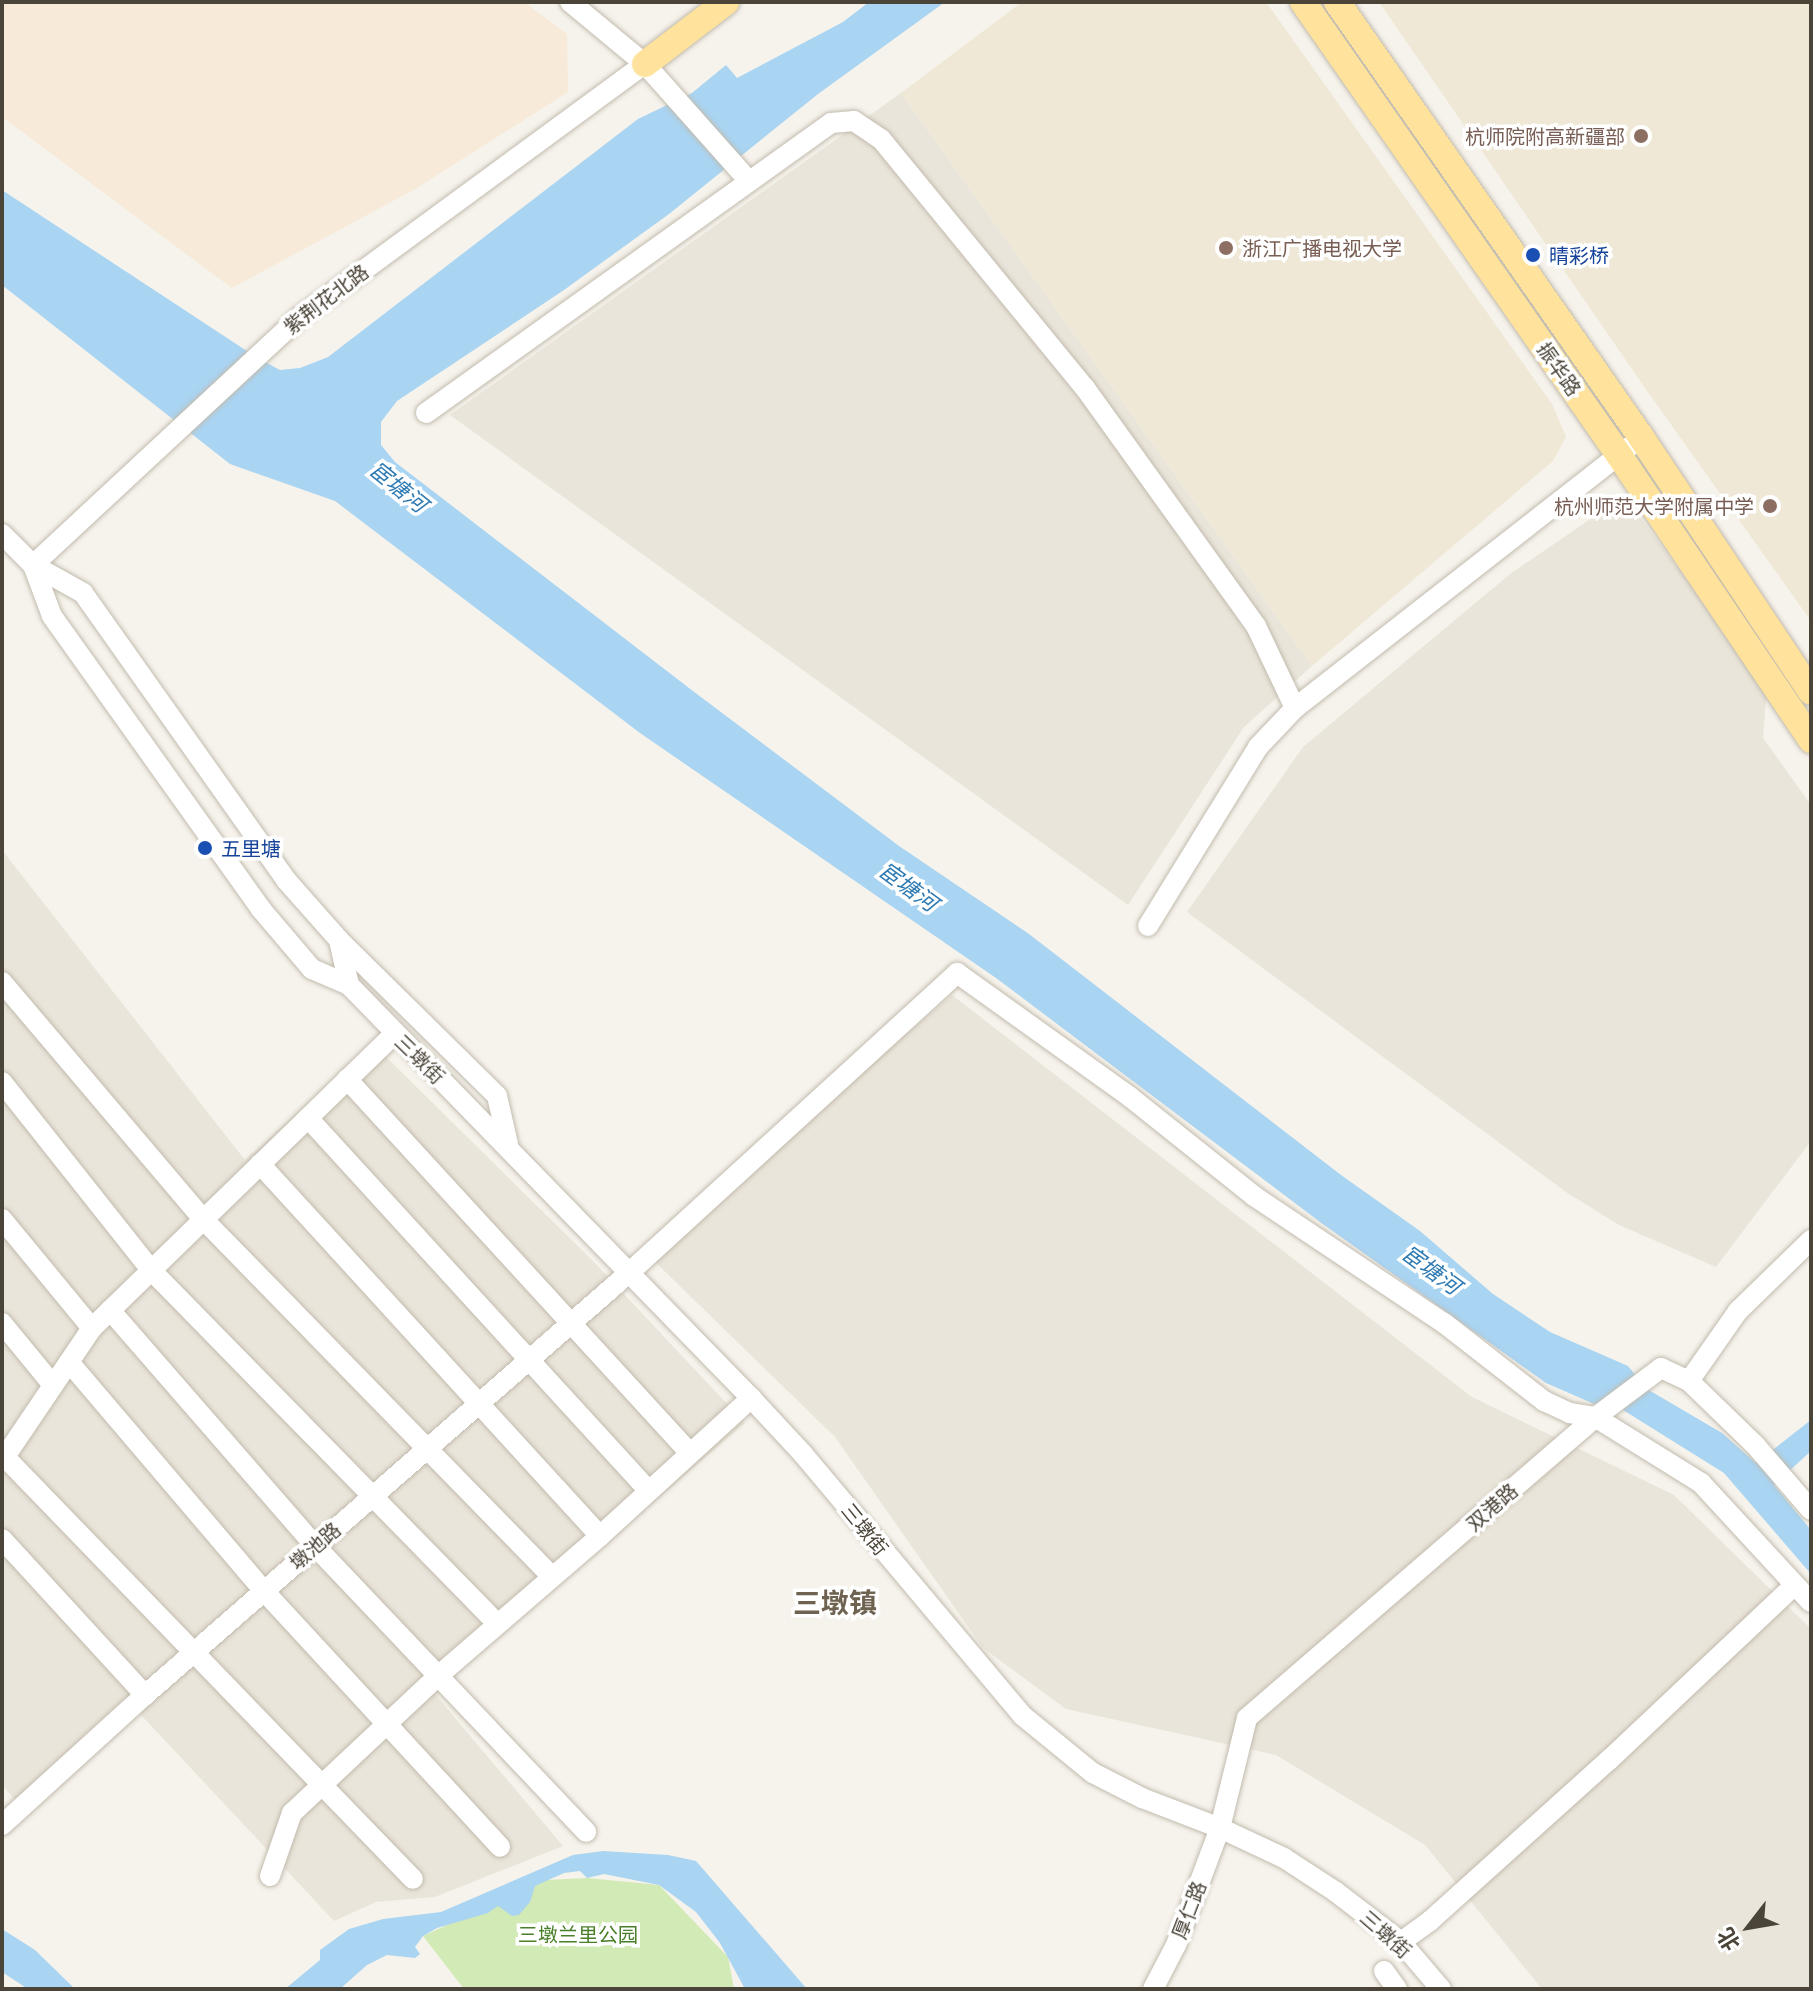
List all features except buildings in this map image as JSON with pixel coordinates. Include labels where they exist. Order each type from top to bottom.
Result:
[{"type":"main road","points":[[645,64],[726,2]]},
{"type":"main road","name":"振华路","points":[[1303,2],[1619,455],[1811,740]]},
{"type":"main road","name":"振华路","points":[[1337,2],[1641,437],[1811,692]]},
{"type":"street","points":[[570,2],[645,64],[749,181]]},
{"type":"street","name":"紫荆花北路","points":[[33,565],[300,317],[645,64]]},
{"type":"street","points":[[426,413],[831,123],[854,121],[881,139],[1085,388],[1256,626],[1295,708]]},
{"type":"street","points":[[1148,926],[1258,747],[1295,708],[1641,437]]},
{"type":"street","name":"三墩街","points":[[2,534],[33,565],[83,593],[286,880],[339,940],[349,985]]},
{"type":"street","name":"三墩街","points":[[33,565],[52,616],[252,898],[312,969],[349,985],[631,1271],[803,1454],[1023,1716],[1093,1773],[1142,1798],[1220,1828],[1284,1858],[1401,1942],[1441,1989]]},
{"type":"street","points":[[339,940],[497,1096],[508,1144]]},
{"type":"street","name":"墩池路","points":[[2,1825],[145,1695],[631,1271],[957,973],[1130,1097],[1254,1196],[1444,1323],[1544,1401],[1570,1413],[1596,1417]]},
{"type":"street","points":[[4,990],[203,1219],[552,1577]]},
{"type":"street","points":[[394,1034],[92,1328],[3,1458],[196,1651],[413,1879]]},
{"type":"street","points":[[347,1079],[689,1452]]},
{"type":"street","points":[[2,1082],[151,1270],[497,1623]]},
{"type":"street","points":[[308,1118],[648,1490]]},
{"type":"street","points":[[260,1164],[600,1536]]},
{"type":"street","points":[[2,1219],[92,1328]]},
{"type":"street","points":[[1689,1381],[1738,1311],[1811,1240]]},
{"type":"street","points":[[110,1310],[315,1546],[586,1832]]},
{"type":"street","points":[[2,1323],[53,1385]]},
{"type":"street","points":[[69,1362],[264,1591],[500,1847]]},
{"type":"street","name":"双港路","points":[[1220,1828],[1247,1718],[1596,1417],[1661,1368],[1689,1381],[1756,1446],[1811,1510]]},
{"type":"street","points":[[270,1876],[292,1813],[322,1783],[751,1398]]},
{"type":"street","points":[[1596,1417],[1701,1483],[1811,1602]]},
{"type":"street","points":[[2,1539],[145,1695]]},
{"type":"street","points":[[1401,1942],[1430,1921],[1598,1770],[1795,1585]]},
{"type":"street","name":"厚仁路","points":[[1153,1989],[1176,1945],[1220,1828]]},
{"type":"street","points":[[1384,1971],[1397,1989]]},
{"type":"shaded area","points":[[2,2],[524,2],[567,34],[568,92],[417,188],[232,288],[2,117]]},
{"type":"shaded area","name":"浙江广播电视大学","points":[[1022,2],[1266,2],[1552,404],[1566,437],[1553,461],[1312,666],[901,93]]},
{"type":"shaded area","name":"杭师院附高新疆部","points":[[1379,2],[1811,2],[1811,621],[1647,391]]},
{"type":"shaded area","points":[[901,93],[1312,666],[1244,727],[1128,905],[450,415]]},
{"type":"shaded area","points":[[1624,496],[1767,687],[1763,738],[1811,805],[1811,1141],[1716,1267],[1619,1225],[1566,1192],[1187,912],[1303,747],[1510,574]]},
{"type":"shaded area","points":[[2,850],[245,1160],[373,1044],[593,1261],[745,1423],[434,1693],[563,1846],[435,1897],[376,1902],[334,1921],[125,1698],[15,1800],[2,1785]]},
{"type":"shaded area","points":[[952,995],[1472,1397],[1674,1495],[1810,1628],[1811,1989],[1542,1989],[1425,1845],[1276,1755],[1066,1709],[983,1648],[835,1437],[648,1255]]},
{"type":"green space","name":"三墩兰里公园","points":[[587,1878],[659,1885],[728,1957],[734,1989],[464,1989],[423,1936],[546,1880]]},
{"type":"water","name":"宦塘河","points":[[869,2],[945,2],[818,94],[669,214],[564,290],[397,401],[381,422],[381,445],[395,462],[689,688],[899,846],[1029,934],[1341,1175],[1420,1231],[1493,1294],[1550,1332],[1628,1366],[1647,1389],[1722,1433],[1756,1463],[1811,1420],[1811,1451],[1774,1485],[1811,1530],[1811,1574],[1724,1473],[1623,1410],[1594,1404],[1546,1383],[1320,1222],[996,978],[640,733],[335,501],[230,464],[2,285],[2,190],[256,357],[280,370],[300,368],[328,357],[638,119],[692,93],[726,65],[737,78],[843,22]]},
{"type":"water","points":[[603,1851],[668,1855],[696,1861],[807,1989],[745,1989],[720,1943],[696,1912],[659,1885],[604,1874],[587,1878],[580,1871],[564,1873],[535,1886],[530,1902],[519,1915],[512,1916],[498,1906],[488,1913],[437,1928],[423,1936],[415,1947],[420,1954],[415,1958],[387,1955],[367,1965],[340,1989],[285,1989],[320,1960],[320,1950],[349,1929],[383,1919],[441,1912],[573,1855]]},
{"type":"water","points":[[2,1929],[35,1950],[75,1989],[28,1989],[2,1972]]},
{"type":"place","name":"杭师院附高新疆部","points":[[1641,136]]},
{"type":"place","name":"浙江广播电视大学","points":[[1226,248]]},
{"type":"place","name":"晴彩桥","points":[[1533,255]]},
{"type":"place","name":"杭州师范大学附属中学","points":[[1770,506]]},
{"type":"place","name":"五里塘","points":[[205,848]]},
{"type":"district","name":"三墩镇","points":[[835,1602]]}]
